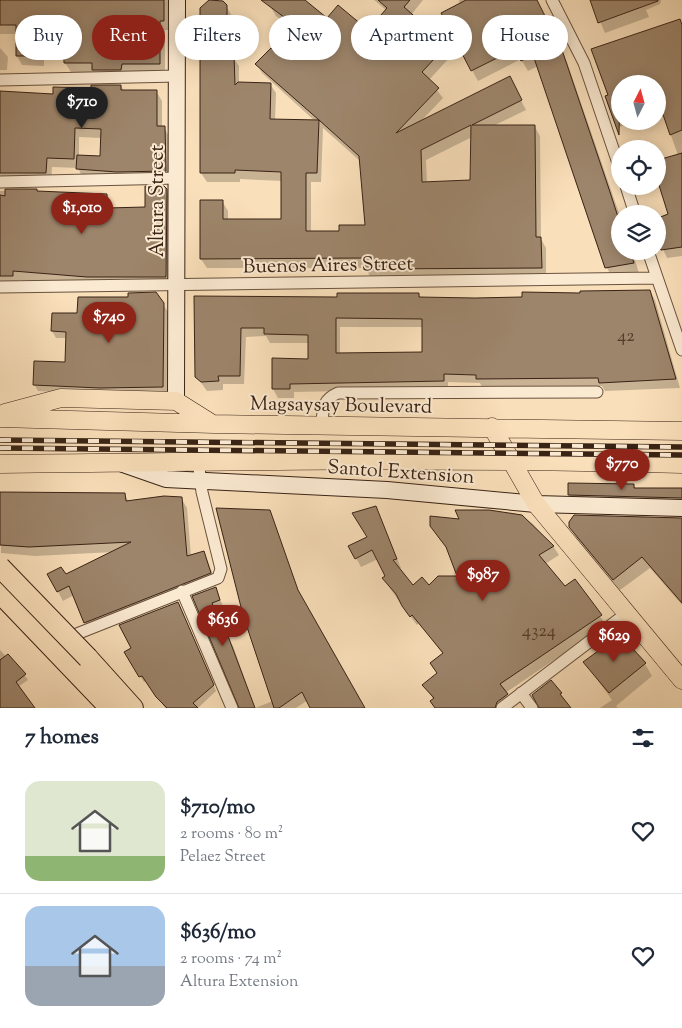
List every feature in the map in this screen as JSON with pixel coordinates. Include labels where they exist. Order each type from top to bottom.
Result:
[{"type":"highway","points":[[0,567],[134,708]]},
{"type":"highway","points":[[0,593],[110,708]]},
{"type":"main road","points":[[0,414],[62,398],[176,402],[214,424]]},
{"type":"main road","name":"Magsaysay Boulevard","points":[[0,418],[214,424],[682,431]]},
{"type":"main road","points":[[492,427],[536,504],[682,680]]},
{"type":"main road","points":[[0,464],[198,460],[509,459],[682,464]]},
{"type":"street","name":"Altura Street","points":[[176,402],[177,0]]},
{"type":"street","points":[[552,0],[584,63],[611,142]]},
{"type":"street","points":[[0,80],[177,76]]},
{"type":"street","points":[[0,182],[177,178]]},
{"type":"street","points":[[651,260],[682,350]]},
{"type":"street","name":"Buenos Aires Street","points":[[0,287],[657,278]]},
{"type":"street","points":[[322,425],[323,405],[329,397],[338,393],[596,392]]},
{"type":"street","points":[[68,645],[69,639],[74,635],[218,578],[220,574],[200,480],[198,460]]},
{"type":"street","name":"Santol Extension","points":[[119,462],[166,479],[387,490],[536,504],[682,508]]},
{"type":"street","points":[[182,591],[232,708]]},
{"type":"street","points":[[502,708],[627,612]]},
{"type":"street","points":[[521,693],[532,708]]},
{"type":"building","points":[[0,0],[164,0],[164,15],[92,15],[92,60],[160,60],[160,64],[122,64],[121,70],[92,70],[92,63],[64,63],[64,60],[82,60],[82,15],[15,15],[15,25],[0,25]]},
{"type":"building","points":[[209,0],[223,1],[227,5],[227,15],[200,15],[200,8]]},
{"type":"building","points":[[261,0],[305,0],[323,15],[281,15]]},
{"type":"building","points":[[378,0],[410,0],[404,7],[413,15],[381,15],[387,8]]},
{"type":"building","points":[[466,0],[537,0],[544,15],[482,15],[482,60],[493,60],[471,71],[465,60],[472,60],[472,15],[442,15],[441,13]]},
{"type":"building","points":[[590,0],[658,0],[658,1],[598,23]]},
{"type":"building","points":[[338,5],[351,16],[351,60],[433,60],[422,72],[439,88],[396,133],[510,76],[522,100],[472,125],[535,125],[536,237],[541,237],[542,268],[365,269],[365,258],[200,259],[200,200],[223,200],[223,219],[281,219],[281,172],[235,170],[235,173],[200,173],[200,60],[234,60],[235,85],[238,82],[271,83],[270,119],[319,120],[255,64],[269,50],[269,60],[341,60],[341,15],[330,15]],"holes":[[[319,120],[359,156],[365,225],[339,225],[339,231],[306,231],[306,173],[317,173]],[[471,125],[470,180],[422,182],[421,150]]]},
{"type":"building","points":[[680,19],[682,25],[682,130],[670,135],[666,123],[666,75],[611,75],[611,113],[605,96],[608,95],[591,49]]},
{"type":"building","points":[[535,60],[565,60],[614,205],[611,205],[611,260],[633,260],[634,263],[605,268]]},
{"type":"building","points":[[91,85],[121,85],[121,90],[157,90],[157,126],[165,126],[166,171],[117,172],[76,169],[77,155],[100,156],[101,129],[75,128],[74,159],[47,158],[46,173],[0,173],[0,91],[53,94],[53,87],[91,88]]},
{"type":"building","points":[[682,153],[682,247],[666,249],[666,215],[668,214],[662,195],[666,195],[666,158]]},
{"type":"building","points":[[145,186],[164,186],[167,189],[166,277],[87,277],[13,271],[13,276],[0,276],[0,195],[5,196],[5,189],[37,189],[37,191],[107,194],[107,208],[145,207]]},
{"type":"building","points":[[650,290],[676,379],[599,383],[598,378],[476,379],[476,375],[444,374],[444,381],[290,384],[290,389],[272,389],[272,358],[308,359],[308,335],[264,334],[264,328],[241,328],[240,376],[218,376],[219,381],[201,382],[195,377],[194,296],[337,297],[337,293],[419,293],[419,297],[475,298],[522,297],[522,292],[580,293],[580,291]],"holes":[[[336,318],[422,319],[422,352],[336,353]]]},
{"type":"building","points":[[156,292],[164,303],[163,387],[100,388],[33,385],[34,361],[65,362],[66,332],[51,331],[52,313],[77,313],[78,297],[128,297],[128,293]]},
{"type":"building","points":[[568,483],[634,484],[634,488],[682,488],[682,498],[568,495]]},
{"type":"building","points":[[0,492],[125,493],[126,501],[164,496],[182,497],[187,556],[204,551],[211,573],[84,623],[69,586],[57,592],[47,574],[61,567],[66,574],[131,542],[29,547],[0,545]]},
{"type":"building","points":[[376,506],[397,559],[393,560],[413,585],[422,577],[429,585],[438,576],[457,576],[446,547],[430,526],[430,516],[459,519],[455,510],[489,510],[522,515],[554,546],[539,555],[565,586],[575,579],[602,615],[500,684],[508,694],[497,702],[495,708],[435,708],[430,701],[434,698],[422,685],[437,673],[430,663],[443,653],[412,615],[410,617],[396,594],[382,578],[385,576],[372,550],[355,559],[348,546],[367,537],[352,513]]},
{"type":"building","points":[[216,508],[270,510],[298,590],[365,708],[310,708],[302,692],[279,708],[274,708],[243,615]]},
{"type":"building","points":[[574,515],[682,518],[682,603],[642,557],[613,580],[569,527],[569,522]]},
{"type":"building","points":[[216,587],[220,600],[212,603],[225,638],[228,636],[255,708],[239,708],[192,596]]},
{"type":"building","points":[[178,602],[214,685],[193,703],[198,708],[167,708],[156,697],[142,676],[139,677],[124,652],[131,648],[119,625]]},
{"type":"building","points":[[620,635],[646,663],[609,693],[583,662]]},
{"type":"building","points":[[8,654],[26,674],[16,682],[35,708],[0,708],[0,660]]},
{"type":"building","points":[[551,680],[571,708],[539,708],[532,695]]},
{"type":"railway","points":[[0,440],[682,447]]},
{"type":"railway","points":[[0,448],[682,455]]}]
